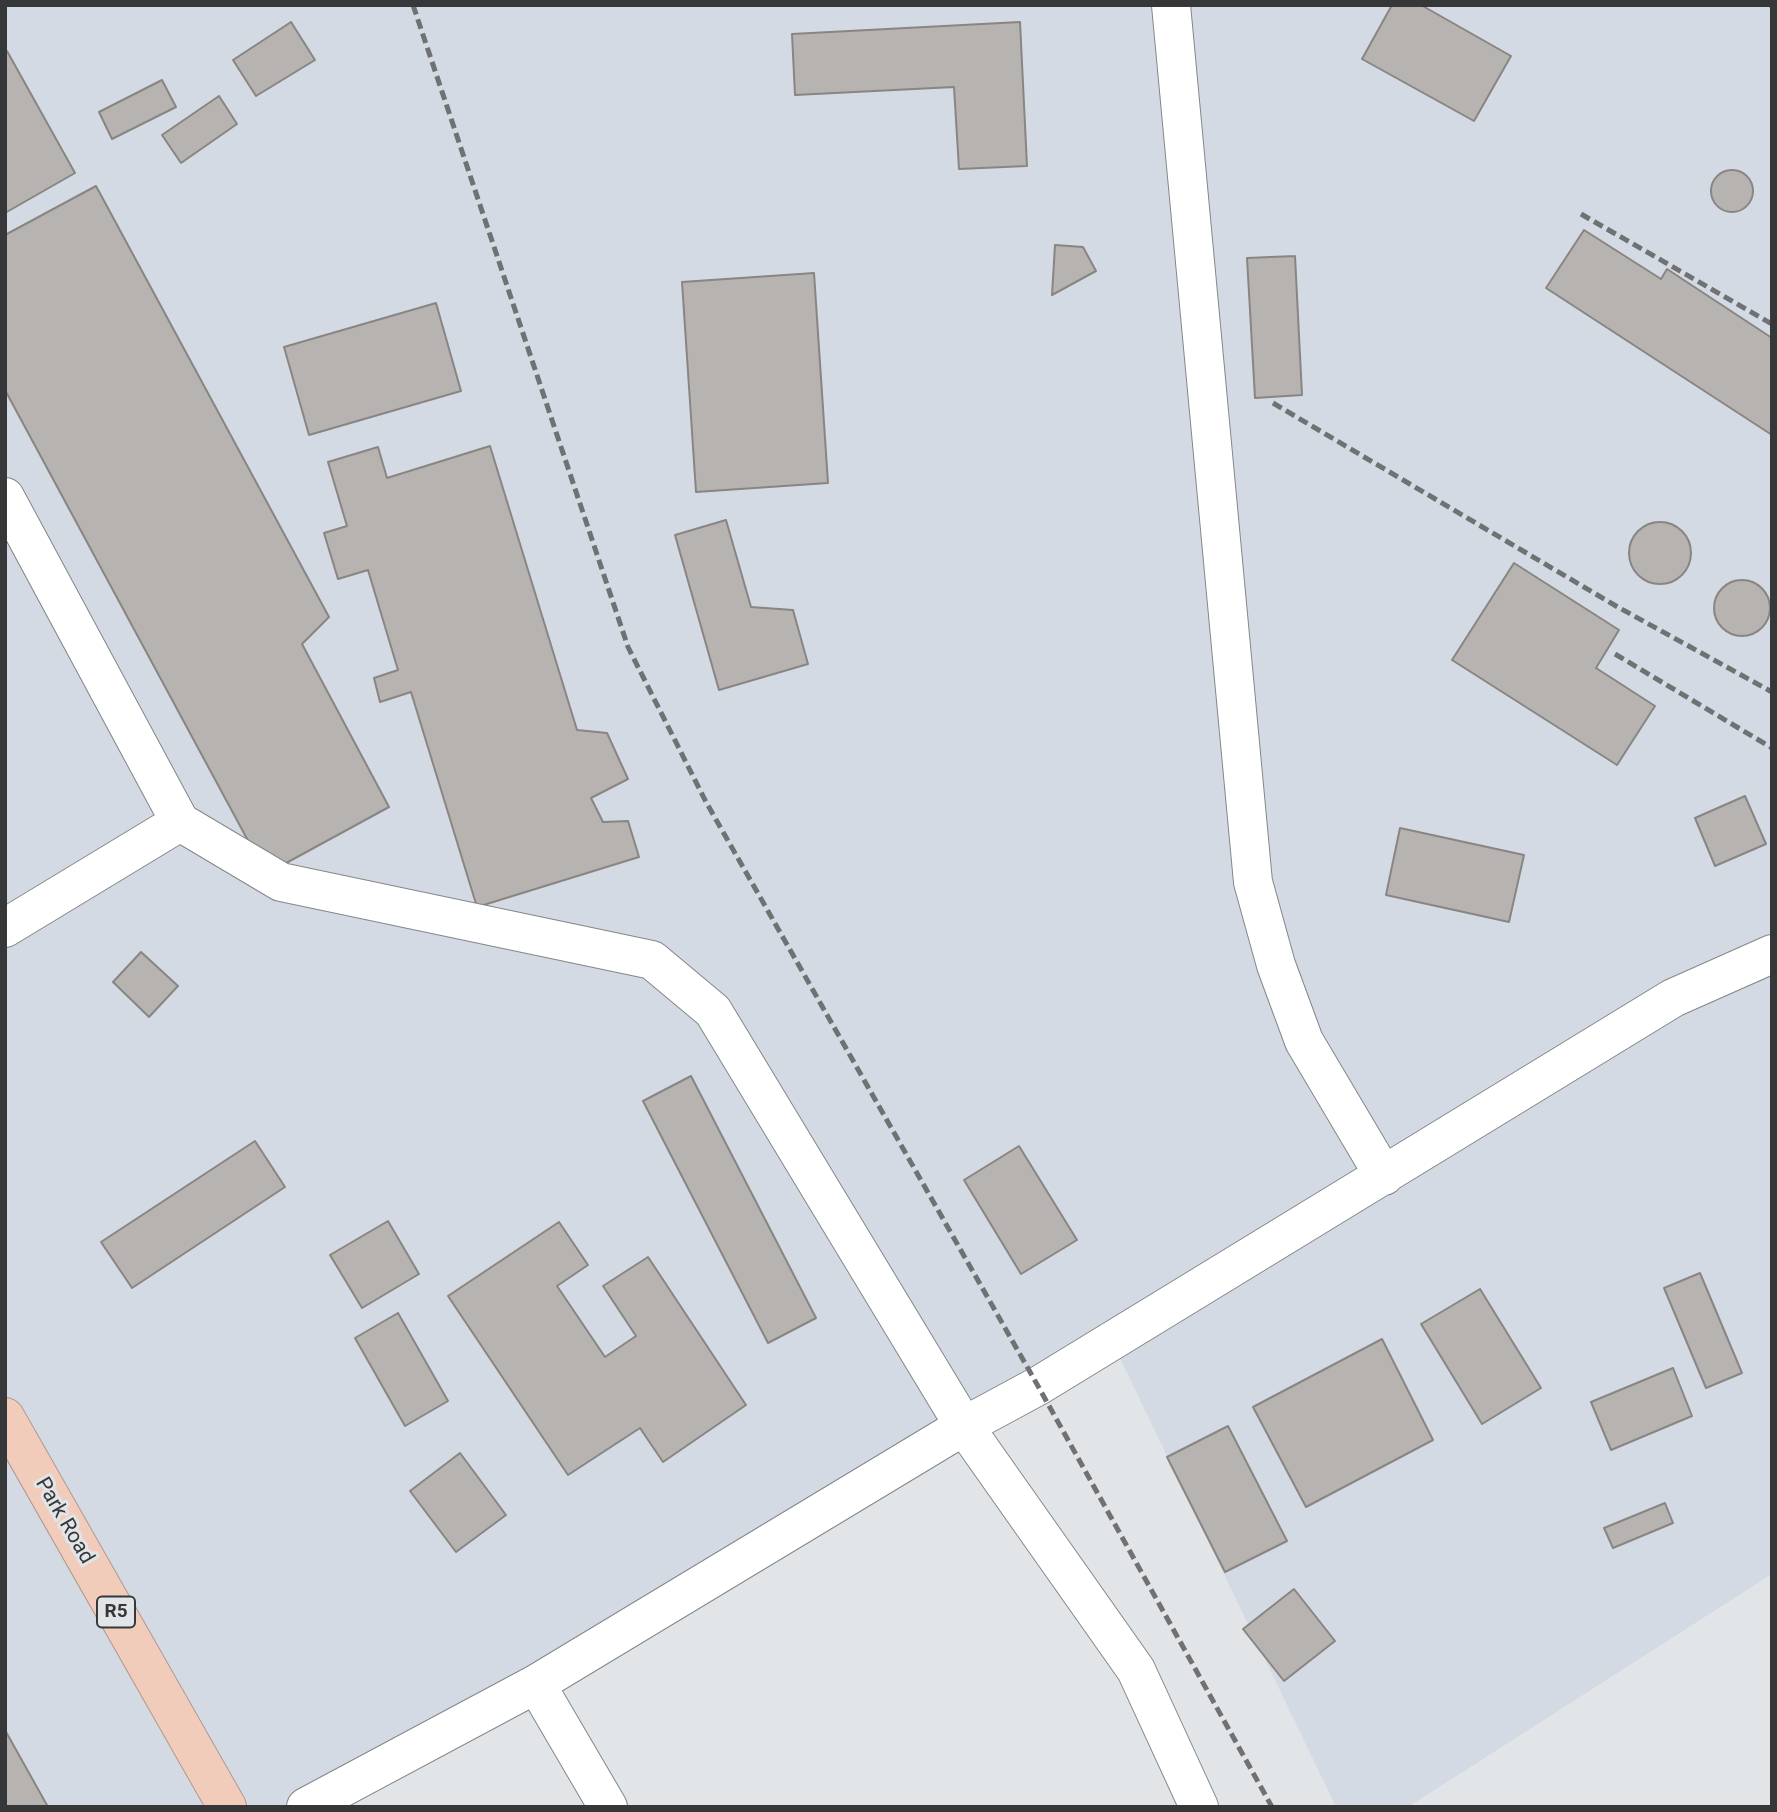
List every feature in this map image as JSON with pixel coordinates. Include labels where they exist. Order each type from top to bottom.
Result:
[{"type":"highway","name":"Park Road","points":[[5,1417],[227,1807]]},
{"type":"street","points":[[1171,5],[1253,882],[1276,965],[1304,1041],[1384,1176]]},
{"type":"street","points":[[5,497],[180,822],[281,882],[652,960],[713,1011],[964,1426],[1136,1670],[1199,1807]]},
{"type":"street","points":[[5,928],[180,822]]},
{"type":"street","points":[[306,1807],[536,1684],[964,1426],[1038,1387],[1673,998],[1772,954]]},
{"type":"street","points":[[536,1684],[608,1807]]},
{"type":"shaded area","points":[[5,5],[1772,5],[1772,1574],[1408,1807],[1336,1807],[1116,1350],[322,1807],[5,1807]]},
{"type":"building","points":[[1392,5],[1421,5],[1511,56],[1474,121],[1362,59]]},
{"type":"building","points":[[291,22],[315,60],[256,96],[233,60]]},
{"type":"building","points":[[1020,22],[1027,166],[959,169],[954,87],[795,95],[792,34]]},
{"type":"building","points":[[7,51],[75,173],[5,213],[5,52]]},
{"type":"building","points":[[162,80],[176,107],[112,139],[99,112]]},
{"type":"building","points":[[219,96],[237,124],[181,163],[162,135]]},
{"type":"building","points":[[1732,170],[1747,176],[1753,191],[1747,206],[1732,212],[1717,206],[1711,191],[1717,176]]},
{"type":"building","points":[[96,186],[329,617],[302,644],[389,807],[266,874],[5,390],[5,235]]},
{"type":"building","points":[[1584,230],[1661,279],[1667,269],[1772,338],[1772,435],[1546,288]]},
{"type":"building","points":[[1055,245],[1083,247],[1096,271],[1052,295]]},
{"type":"building","points":[[1295,256],[1302,395],[1255,398],[1247,258]]},
{"type":"building","points":[[814,273],[828,483],[696,492],[682,282]]},
{"type":"building","points":[[436,303],[461,391],[309,435],[284,347]]},
{"type":"building","points":[[490,446],[577,730],[607,733],[628,779],[591,798],[603,822],[628,821],[639,857],[477,907],[411,692],[380,702],[374,678],[398,670],[368,570],[338,579],[324,533],[347,526],[328,462],[378,447],[387,478]]},
{"type":"building","points":[[726,520],[751,607],[793,610],[808,664],[719,690],[675,535]]},
{"type":"building","points":[[1654,522],[1666,522],[1682,531],[1689,541],[1689,565],[1682,575],[1666,584],[1654,584],[1643,579],[1634,570],[1629,559],[1629,547],[1634,536],[1643,527]]},
{"type":"building","points":[[1514,563],[1619,630],[1596,668],[1655,706],[1617,765],[1452,660]]},
{"type":"building","points":[[1736,580],[1748,580],[1758,584],[1766,592],[1770,608],[1766,624],[1758,632],[1748,636],[1736,636],[1726,632],[1718,624],[1714,614],[1714,602],[1718,592],[1726,584]]},
{"type":"building","points":[[1745,796],[1766,844],[1715,866],[1695,818]]},
{"type":"building","points":[[1400,828],[1524,855],[1509,922],[1386,895]]},
{"type":"building","points":[[141,952],[178,986],[149,1017],[113,982]]},
{"type":"building","points":[[691,1076],[816,1318],[768,1343],[643,1101]]},
{"type":"building","points":[[255,1141],[285,1187],[132,1288],[101,1242]]},
{"type":"building","points":[[1019,1146],[1077,1240],[1021,1274],[964,1180]]},
{"type":"building","points":[[388,1221],[419,1274],[362,1308],[330,1255]]},
{"type":"building","points":[[559,1222],[588,1265],[557,1286],[605,1357],[636,1336],[603,1286],[648,1257],[746,1405],[663,1462],[640,1428],[568,1475],[448,1296]]},
{"type":"building","points":[[1700,1273],[1742,1373],[1706,1388],[1664,1288]]},
{"type":"building","points":[[1480,1289],[1541,1388],[1482,1424],[1421,1324]]},
{"type":"building","points":[[398,1313],[448,1401],[405,1426],[355,1338]]},
{"type":"building","points":[[1382,1339],[1433,1440],[1306,1507],[1253,1407]]},
{"type":"building","points":[[1673,1368],[1692,1416],[1611,1450],[1591,1402]]},
{"type":"building","points":[[1228,1426],[1287,1541],[1225,1572],[1167,1457]]},
{"type":"building","points":[[460,1453],[506,1515],[456,1552],[410,1491]]},
{"type":"building","points":[[1665,1503],[1673,1523],[1613,1548],[1604,1528]]},
{"type":"building","points":[[1294,1589],[1335,1641],[1284,1681],[1243,1629]]},
{"type":"building","points":[[5,1730],[48,1807],[5,1807]]},
{"type":"railway","points":[[413,5],[628,647],[706,802],[1038,1386],[1272,1807]]},
{"type":"railway","points":[[1581,214],[1772,324]]},
{"type":"railway","points":[[1273,403],[1616,606],[1772,692]]},
{"type":"railway","points":[[1615,654],[1772,748]]}]
